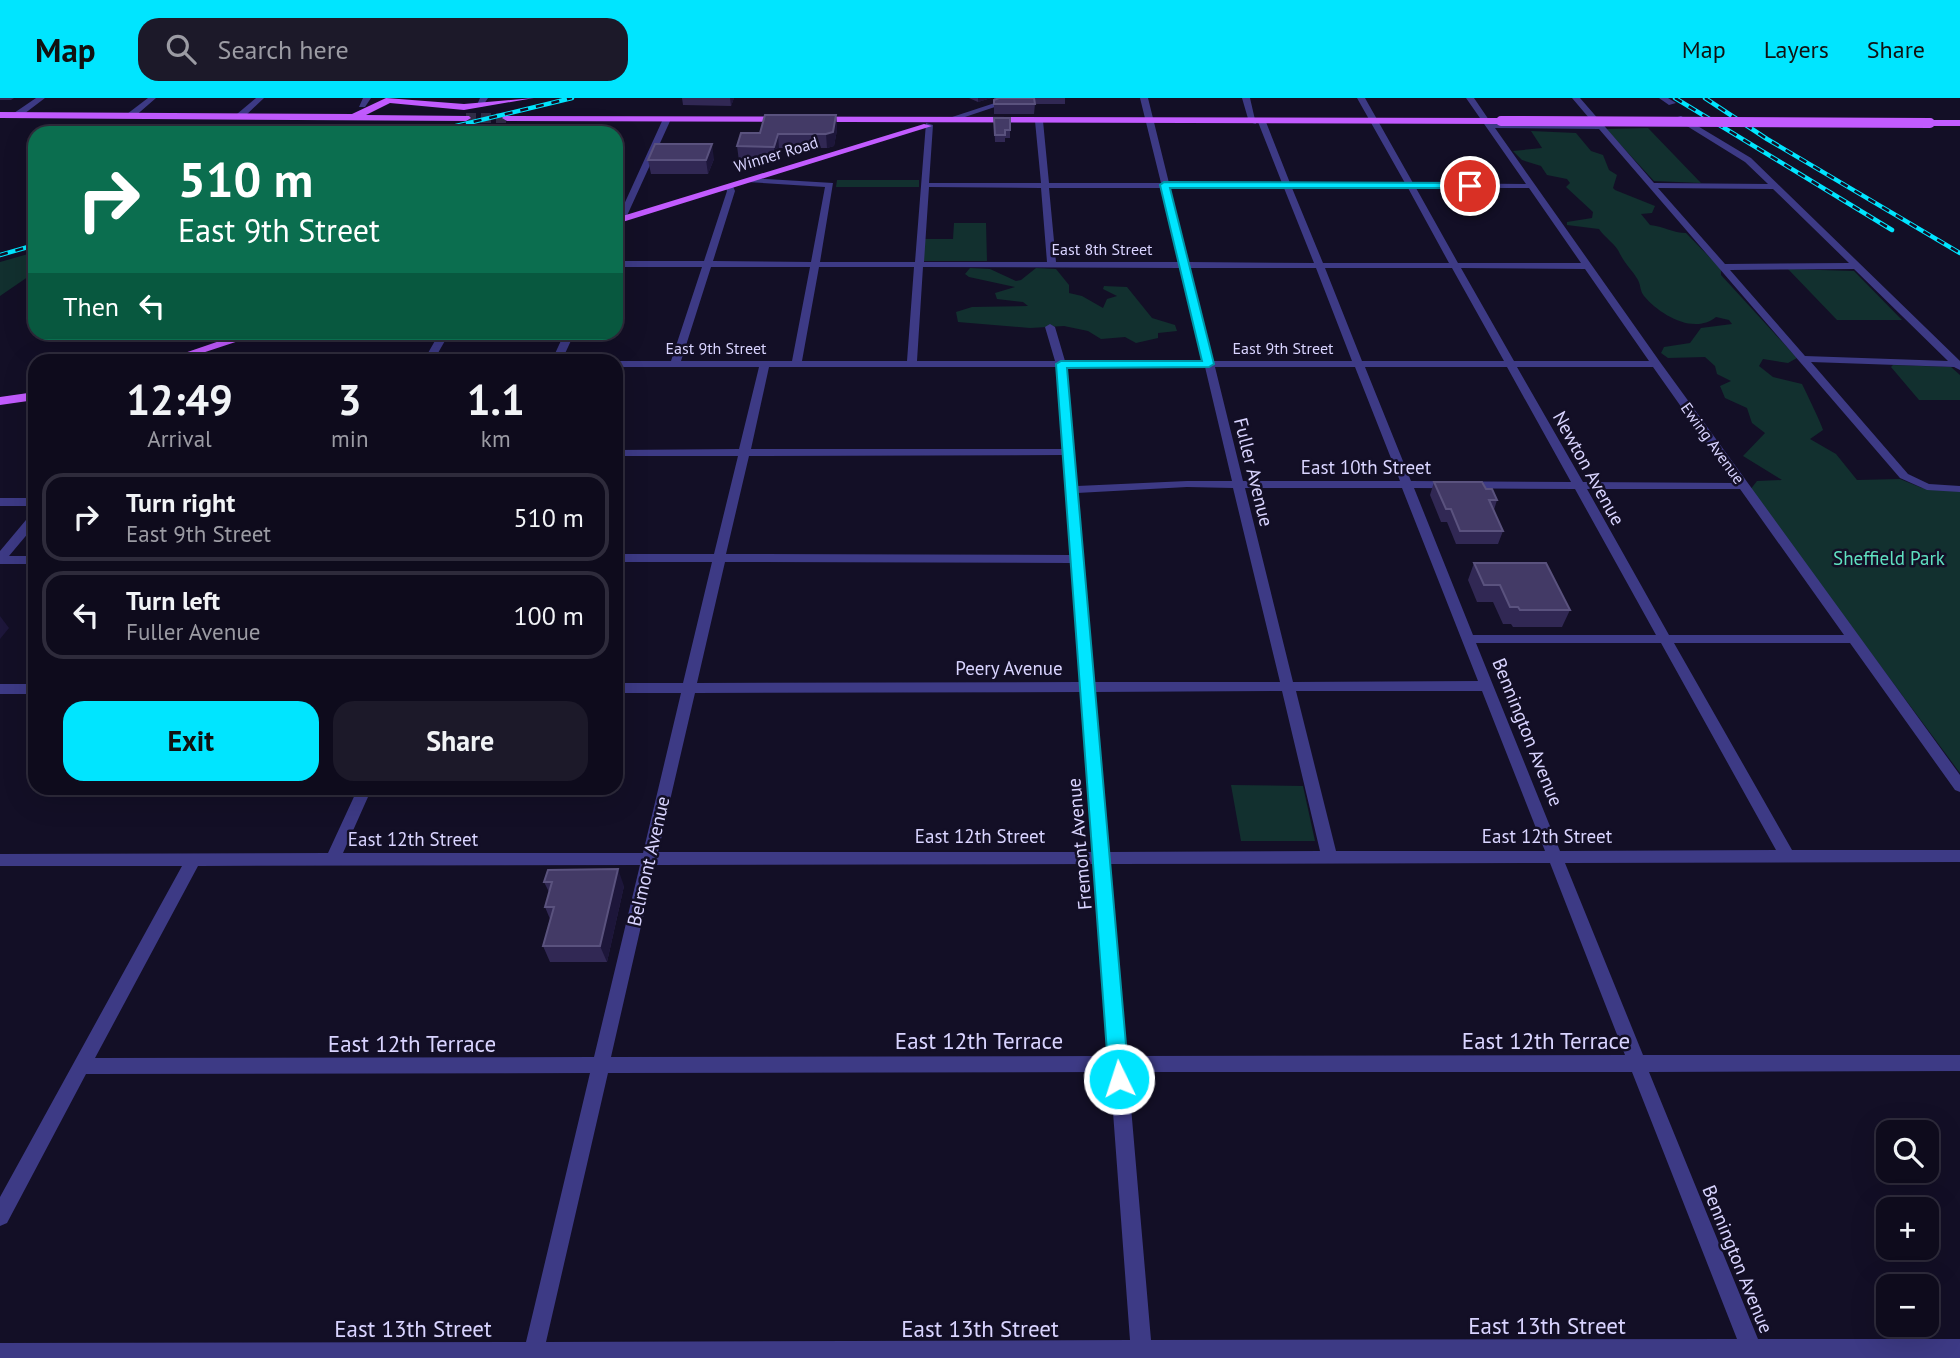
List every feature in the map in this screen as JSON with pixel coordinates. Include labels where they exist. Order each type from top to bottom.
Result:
[{"type":"main road","points":[[354,117],[364,102],[379,98]]},
{"type":"main road","points":[[425,98],[482,101],[529,98]]},
{"type":"main road","points":[[354,117],[389,100],[464,107],[482,101]]},
{"type":"main road","points":[[0,115],[466,118]]},
{"type":"main road","points":[[507,118],[1960,124]]},
{"type":"main road","name":"Winner Road","points":[[623,219],[947,120]]},
{"type":"main road","points":[[189,354],[234,340]]},
{"type":"main road","points":[[0,401],[28,397]]},
{"type":"street","points":[[17,115],[41,98]]},
{"type":"street","points":[[130,116],[152,98]]},
{"type":"street","points":[[240,116],[260,98]]},
{"type":"street","points":[[947,120],[1018,98]]},
{"type":"street","name":"Fuller Avenue","points":[[1144,98],[1329,855]]},
{"type":"street","name":"Bennington Avenue","points":[[1246,98],[1288,185],[1753,1353]]},
{"type":"street","name":"Newton Avenue","points":[[1361,98],[1787,856]]},
{"type":"street","name":"Ewing Avenue","points":[[1470,98],[1656,364],[1960,786]]},
{"type":"street","points":[[1576,98],[1904,476],[1915,483],[1938,489],[1960,489]]},
{"type":"street","points":[[1663,98],[1672,103]]},
{"type":"street","points":[[1593,117],[1674,118],[1693,126],[1748,160],[1959,366]]},
{"type":"street","points":[[623,212],[667,119]]},
{"type":"street","points":[[1040,121],[1052,264]]},
{"type":"street","points":[[1485,121],[1506,127],[1693,126]]},
{"type":"street","points":[[912,364],[929,125]]},
{"type":"street","points":[[750,180],[831,186],[796,364]]},
{"type":"street","points":[[924,185],[1532,186]]},
{"type":"street","points":[[1652,185],[1776,187]]},
{"type":"street","points":[[675,364],[731,191],[729,186]]},
{"type":"street","name":"East 8th Street","points":[[623,264],[1588,266]]},
{"type":"street","points":[[1723,267],[1857,266]]},
{"type":"street","name":"Fremont Avenue","points":[[1050,327],[1061,364],[1069,452],[1141,1355]]},
{"type":"street","points":[[1804,359],[1959,366]]},
{"type":"street","name":"East 9th Street","points":[[623,364],[1656,364]]},
{"type":"street","name":"Belmont Avenue","points":[[533,1355],[765,364]]},
{"type":"street","points":[[623,453],[1069,452]]},
{"type":"street","name":"East 10th Street","points":[[1072,490],[1237,484],[1744,486]]},
{"type":"street","points":[[0,502],[28,502]]},
{"type":"street","points":[[0,559],[28,525]]},
{"type":"street","points":[[623,558],[1077,559]]},
{"type":"street","points":[[0,559],[28,560]]},
{"type":"street","points":[[1468,639],[1855,639]]},
{"type":"street","name":"Peery Avenue","points":[[623,688],[1487,686]]},
{"type":"street","points":[[0,689],[28,689]]},
{"type":"street","points":[[333,858],[362,795]]},
{"type":"street","name":"East 12th Street","points":[[0,860],[1329,855],[1960,856]]},
{"type":"street","points":[[0,1216],[194,859]]},
{"type":"street","name":"East 12th Terrace","points":[[82,1066],[1960,1063]]},
{"type":"street","name":"East 13th Street","points":[[0,1353],[1141,1355],[1753,1353],[1960,1349]]},
{"type":"green space","points":[[1648,128],[1701,183],[1654,181],[1606,129]]},
{"type":"green space","name":"Sheffield Park","points":[[1531,131],[1576,133],[1591,151],[1603,155],[1609,170],[1617,175],[1613,188],[1615,190],[1655,206],[1652,213],[1641,214],[1650,225],[1686,233],[1721,269],[1721,275],[1797,358],[1788,363],[1763,359],[1759,366],[1773,377],[1802,384],[1823,430],[1810,439],[1836,454],[1857,480],[1900,479],[1922,488],[1960,490],[1960,773],[1750,490],[1757,481],[1782,480],[1743,456],[1765,433],[1752,423],[1747,408],[1725,398],[1720,386],[1731,381],[1717,374],[1715,366],[1705,357],[1668,358],[1661,353],[1664,347],[1690,343],[1701,328],[1732,324],[1729,320],[1716,317],[1698,324],[1668,316],[1644,296],[1639,282],[1616,247],[1599,229],[1567,225],[1567,222],[1592,218],[1593,212],[1566,187],[1570,183],[1567,179],[1547,175],[1541,166],[1522,160],[1513,151],[1542,148]]},
{"type":"green space","points":[[837,180],[919,180],[919,187],[836,187]]},
{"type":"green space","points":[[954,223],[986,223],[987,261],[924,261],[924,239],[953,239]]},
{"type":"green space","points":[[28,254],[28,277],[0,296],[0,262]]},
{"type":"green space","points":[[970,268],[990,269],[1016,281],[1036,268],[1056,269],[1069,285],[1069,293],[1082,296],[1103,308],[1107,299],[1117,296],[1103,289],[1104,286],[1127,287],[1152,318],[1175,325],[1177,331],[1158,333],[1158,338],[1136,343],[1125,337],[1101,339],[1088,331],[1064,326],[1030,328],[958,322],[956,312],[972,307],[1028,306],[1023,302],[997,299],[995,293],[1015,287],[969,277],[965,274]]},
{"type":"green space","points":[[1788,269],[1854,271],[1902,320],[1837,320]]},
{"type":"green space","points":[[1891,367],[1951,367],[1960,375],[1960,400],[1919,400]]},
{"type":"green space","points":[[1231,785],[1303,786],[1315,841],[1241,841]]},
{"type":"building","points":[[1034,98],[1035,104],[994,104],[994,100]]},
{"type":"building","points":[[765,115],[836,115],[833,132],[778,134],[774,147],[737,146],[741,133],[760,133]]},
{"type":"building","points":[[994,118],[1010,118],[1010,130],[1005,130],[1005,135],[995,135]]},
{"type":"building","points":[[655,144],[712,144],[706,160],[648,160]]},
{"type":"building","points":[[1434,482],[1482,482],[1486,489],[1492,489],[1497,500],[1489,500],[1503,531],[1460,531],[1451,509],[1446,509]]},
{"type":"building","points":[[1474,563],[1546,563],[1570,610],[1520,610],[1518,607],[1510,607],[1500,585],[1484,585]]},
{"type":"building","points":[[618,869],[600,946],[543,946],[554,907],[545,907],[552,882],[544,882],[548,870]]},
{"type":"tunnel","points":[[466,118],[507,118]]},
{"type":"railway","points":[[456,126],[572,98]]},
{"type":"railway","points":[[1675,98],[1892,230]]},
{"type":"railway","points":[[1705,98],[1767,139],[1960,253]]},
{"type":"railway","points":[[0,255],[28,247]]},
{"type":"route","points":[[1119,1079],[1061,364],[1209,364],[1164,185],[1470,186]]}]
